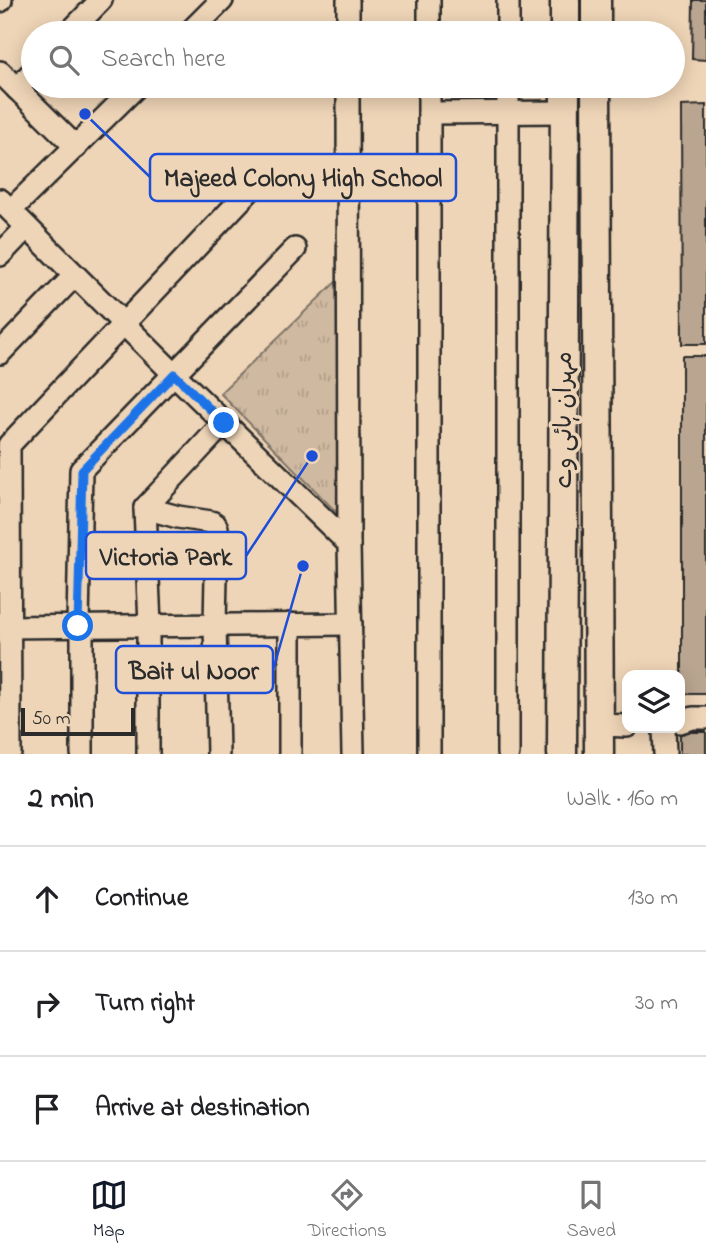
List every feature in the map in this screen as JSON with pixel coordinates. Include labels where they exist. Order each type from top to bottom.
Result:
[{"type":"main road","points":[[565,0],[565,21]]},
{"type":"main road","points":[[596,0],[596,21]]},
{"type":"main road","name":"مہران ہائی وے","points":[[596,98],[613,726],[599,754]]},
{"type":"main road","name":"مہران ہائی وے","points":[[562,754],[565,99]]},
{"type":"street","points":[[81,21],[101,0]]},
{"type":"street","points":[[202,21],[222,0]]},
{"type":"street","points":[[348,0],[348,21]]},
{"type":"street","points":[[429,0],[429,21]]},
{"type":"street","points":[[508,0],[508,21]]},
{"type":"street","points":[[0,72],[21,93]]},
{"type":"street","points":[[17,89],[21,84]]},
{"type":"street","points":[[26,98],[76,147]]},
{"type":"street","points":[[126,98],[76,147],[5,205],[349,544]]},
{"type":"street","points":[[348,98],[349,544],[353,754]]},
{"type":"street","points":[[429,98],[429,754]]},
{"type":"street","points":[[508,98],[508,754]]},
{"type":"street","points":[[429,113],[508,112],[565,99]]},
{"type":"street","points":[[10,754],[5,626],[9,445],[250,190]]},
{"type":"street","points":[[0,255],[27,227]]},
{"type":"street","points":[[82,754],[82,470],[295,248]]},
{"type":"street","points":[[0,352],[75,275]]},
{"type":"street","points":[[148,754],[149,625],[145,508],[224,423]]},
{"type":"street","points":[[145,508],[215,524],[218,754]]},
{"type":"street","points":[[290,624],[290,754]]},
{"type":"street","points":[[5,626],[351,624]]},
{"type":"street","points":[[685,720],[706,718]]},
{"type":"street","points":[[664,733],[665,754]]},
{"type":"green space","points":[[343,275],[343,519],[220,393]]},
{"type":"building","points":[[693,0],[706,0],[706,60],[692,59]]},
{"type":"building","points":[[706,105],[706,344],[682,344],[681,106]]},
{"type":"building","points":[[682,356],[706,356],[706,694],[685,694],[685,670],[682,670]]},
{"type":"building","points":[[706,732],[706,754],[680,754],[680,733]]},
{"type":"place","name":"Majeed Colony High School","points":[[85,114]]},
{"type":"place","name":"Victoria Park","points":[[312,456]]},
{"type":"place","name":"Bait ul Noor","points":[[303,566]]},
{"type":"route","points":[[78,626],[82,470],[174,374],[224,423]]}]
